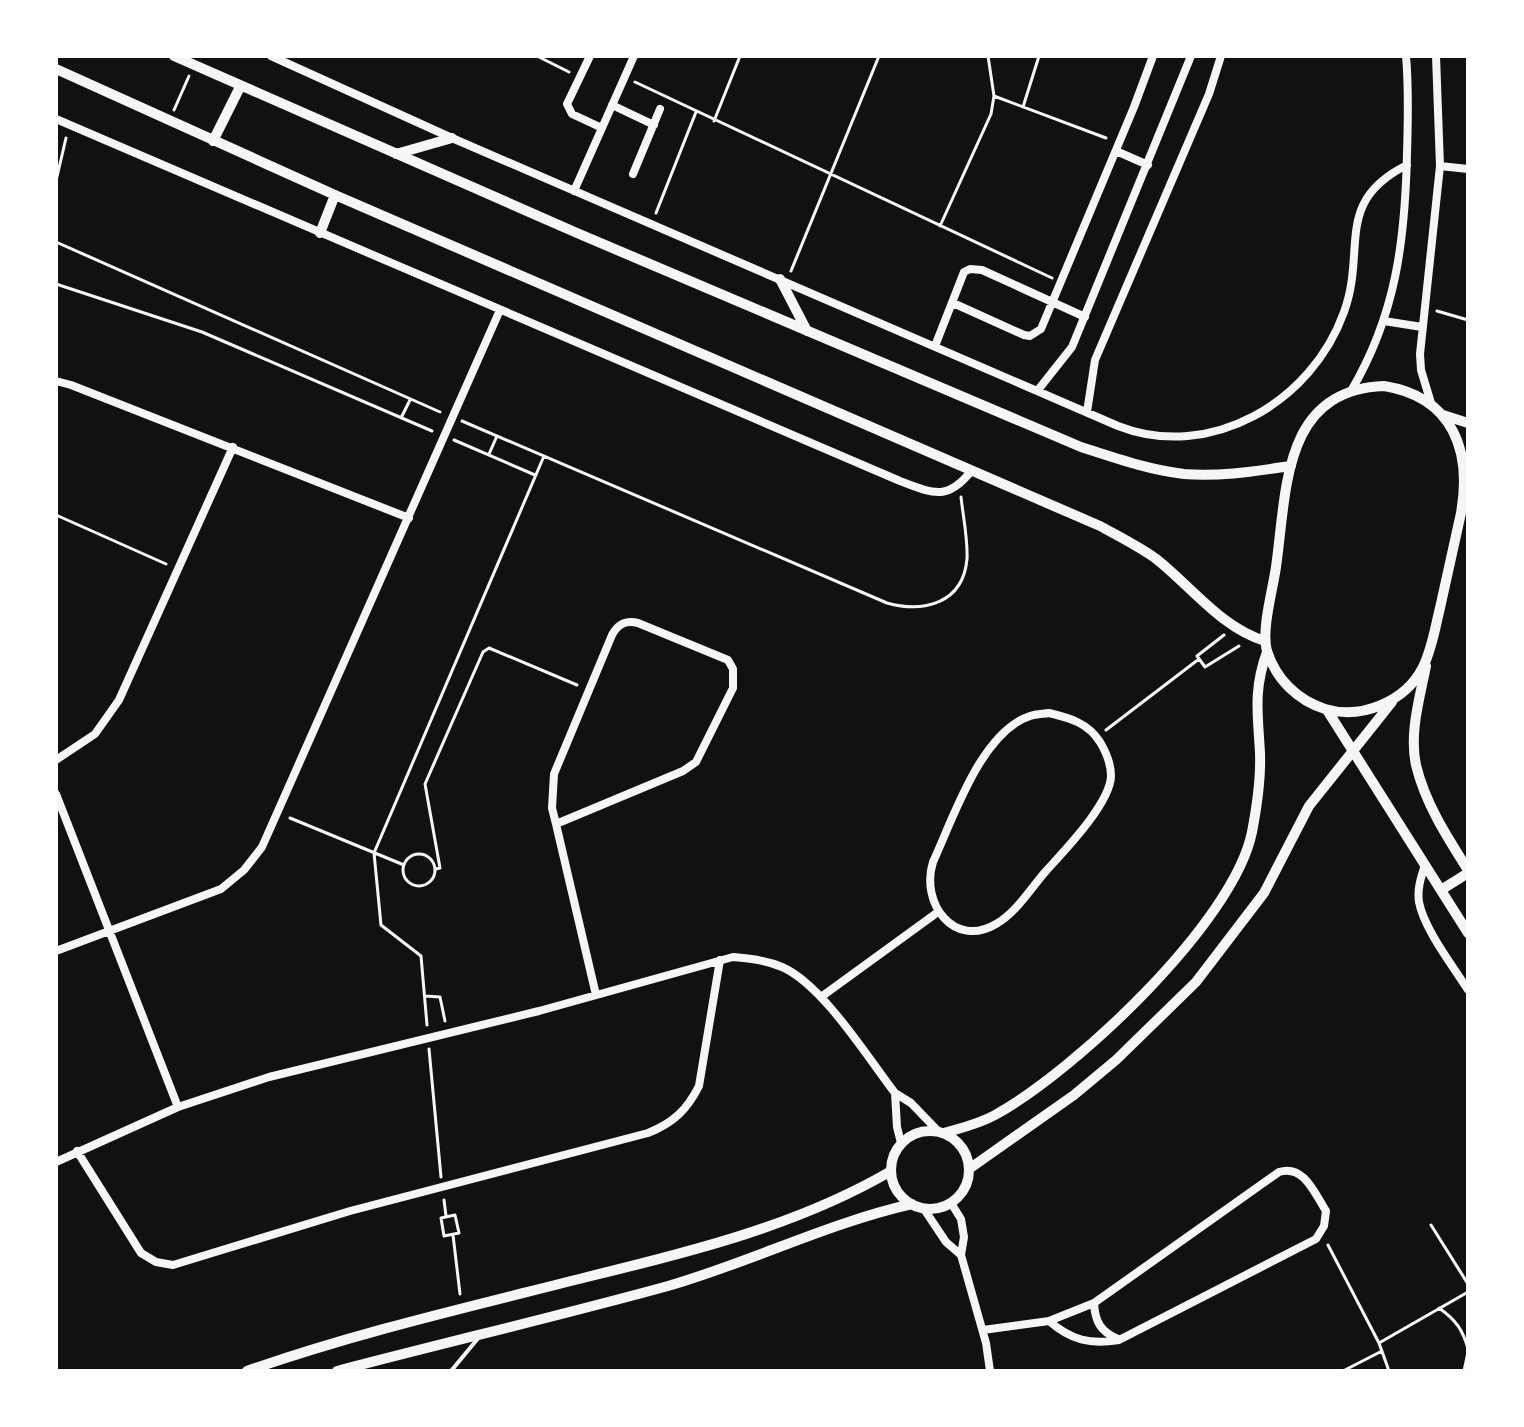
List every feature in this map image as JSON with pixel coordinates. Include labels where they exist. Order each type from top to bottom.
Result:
[{"type":"street","points":[[174,56],[1081,447],[1133,464],[1185,474],[1238,474],[1291,466]]},
{"type":"street","points":[[271,56],[452,138],[1133,432],[1164,438],[1181,439],[1229,428],[1278,401],[1307,375],[1337,328],[1353,281],[1357,219],[1365,198],[1380,181],[1407,165]]},
{"type":"street","points":[[294,66],[298,56]]},
{"type":"street","points":[[590,56],[567,104],[568,110],[602,128]]},
{"type":"street","points":[[574,191],[634,56]]},
{"type":"street","points":[[953,303],[1030,336],[1041,329],[1153,56]]},
{"type":"street","points":[[1038,390],[1067,355],[1085,317],[1191,56]]},
{"type":"street","points":[[1087,412],[1095,360],[1209,94],[1221,56]]},
{"type":"street","points":[[1351,391],[1384,321],[1397,276],[1406,199],[1406,56]]},
{"type":"street","points":[[1431,403],[1421,370],[1422,327],[1440,166],[1436,56]]},
{"type":"street","points":[[56,69],[335,195],[1100,526],[1153,557],[1235,626],[1266,647],[1276,672],[1290,689],[1307,702],[1327,710],[1364,711],[1393,700]]},
{"type":"street","points":[[213,141],[240,87]]},
{"type":"street","points":[[612,105],[654,125]]},
{"type":"street","points":[[633,174],[660,109]]},
{"type":"street","points":[[56,119],[900,481],[941,493],[960,486],[972,470]]},
{"type":"street","points":[[396,154],[452,138]]},
{"type":"street","points":[[1118,147],[1148,165]]},
{"type":"street","points":[[1440,166],[1468,169]]},
{"type":"street","points":[[320,233],[335,195]]},
{"type":"street","points":[[935,346],[964,272],[976,268],[1085,317]]},
{"type":"street","points":[[783,281],[807,331]]},
{"type":"street","points":[[56,951],[221,889],[244,870],[262,847],[500,310]]},
{"type":"street","points":[[1384,321],[1422,327]]},
{"type":"street","points":[[56,381],[233,447],[409,518]]},
{"type":"street","points":[[56,1162],[178,1107],[269,1077],[596,995],[733,957],[760,959],[785,968],[807,982],[895,1093],[926,1116],[941,1132],[957,1141],[966,1154],[969,1169],[967,1182],[951,1203],[924,1209],[912,1204],[897,1191],[891,1171],[892,1161],[901,1143],[918,1132],[941,1132],[991,1117],[1013,1105],[1094,1042],[1166,970],[1228,889],[1245,854],[1259,786],[1256,699],[1291,466],[1301,433],[1322,407],[1351,391],[1376,386],[1401,389],[1431,403],[1443,415],[1461,452],[1464,472],[1465,493],[1418,703],[1414,736],[1416,763],[1432,808],[1468,872],[1441,890]]},
{"type":"street","points":[[1443,415],[1468,423]]},
{"type":"street","points":[[56,760],[95,734],[119,700],[233,447]]},
{"type":"street","points":[[1457,533],[1468,514]]},
{"type":"street","points":[[556,824],[690,768],[700,755],[733,688],[734,678],[728,660],[632,622],[625,622],[615,629],[554,774],[551,799],[556,824],[596,995]]},
{"type":"street","points":[[969,1169],[1074,1095],[1116,1060],[1196,982],[1264,893],[1309,806],[1393,700],[1422,669],[1431,646]]},
{"type":"street","points":[[1327,710],[1468,933]]},
{"type":"street","points":[[1049,713],[1073,718],[1097,737],[1107,754],[1111,778],[1098,808],[1078,835],[995,925],[967,929],[953,925],[938,912],[929,891],[928,876],[983,757],[1004,733],[1030,716],[1049,713]]},
{"type":"street","points":[[56,794],[178,1107]]},
{"type":"street","points":[[1425,865],[1419,883],[1419,902],[1425,920],[1468,990]]},
{"type":"street","points":[[821,997],[938,912]]},
{"type":"street","points":[[77,1151],[141,1253],[156,1262],[173,1265],[350,1211],[648,1133],[679,1116],[699,1086],[720,960]]},
{"type":"street","points":[[895,1093],[901,1143]]},
{"type":"street","points":[[983,1330],[1049,1321],[1094,1303],[1285,1170],[1303,1176],[1326,1211],[1321,1233],[1316,1239],[1119,1340],[1100,1343],[1081,1341],[1063,1333],[1049,1321]]},
{"type":"street","points":[[247,1371],[312,1348],[663,1258],[738,1235],[822,1206],[891,1171]]},
{"type":"street","points":[[951,1203],[961,1219],[964,1237],[961,1255],[983,1330],[990,1371]]},
{"type":"street","points":[[337,1371],[670,1285],[748,1260],[836,1225],[912,1204]]},
{"type":"street","points":[[924,1209],[946,1242],[961,1255]]},
{"type":"street","points":[[1094,1303],[1094,1315],[1099,1326],[1119,1340]]},
{"type":"lane","points":[[451,1371],[483,1332]]},
{"type":"path","points":[[537,56],[579,77]]},
{"type":"path","points":[[714,121],[740,56]]},
{"type":"path","points":[[783,281],[879,56]]},
{"type":"path","points":[[940,226],[991,114],[994,96],[988,56]]},
{"type":"path","points":[[1023,107],[1039,56]]},
{"type":"path","points":[[170,121],[194,66]]},
{"type":"path","points":[[625,77],[1061,282]]},
{"type":"path","points":[[994,96],[1118,147]]},
{"type":"path","points":[[651,224],[696,112]]},
{"type":"path","points":[[56,181],[69,124]]},
{"type":"path","points":[[56,242],[410,400],[873,597],[908,609],[930,607],[948,596],[961,579],[967,559],[960,486]]},
{"type":"path","points":[[56,284],[202,332],[536,475]]},
{"type":"path","points":[[1424,310],[1468,320]]},
{"type":"path","points":[[401,418],[410,400]]},
{"type":"path","points":[[489,455],[497,436]]},
{"type":"path","points":[[446,1216],[421,956],[381,925],[374,853],[544,456]]},
{"type":"path","points":[[56,515],[178,569]]},
{"type":"path","points":[[1097,737],[1199,659],[1198,656],[1235,626]]},
{"type":"path","points":[[1199,659],[1207,668],[1252,637]]},
{"type":"path","points":[[436,869],[440,868],[425,784],[484,650],[489,648],[589,690]]},
{"type":"path","points":[[279,813],[404,865]]},
{"type":"path","points":[[424,854],[430,857],[436,869],[435,875],[427,885],[414,886],[405,878],[404,865],[412,855],[424,854]]},
{"type":"path","points":[[425,996],[441,999],[447,1033]]},
{"type":"path","points":[[446,1216],[457,1216],[459,1233],[444,1235],[441,1219],[446,1216]]},
{"type":"path","points":[[1431,1225],[1468,1284]]},
{"type":"path","points":[[1321,1233],[1379,1343],[1389,1371]]},
{"type":"path","points":[[453,1235],[461,1308]]},
{"type":"path","points":[[1379,1343],[1468,1292]]},
{"type":"path","points":[[1439,1308],[1454,1318],[1466,1333],[1468,1350],[1464,1371]]},
{"type":"path","points":[[1343,1371],[1382,1351]]}]
